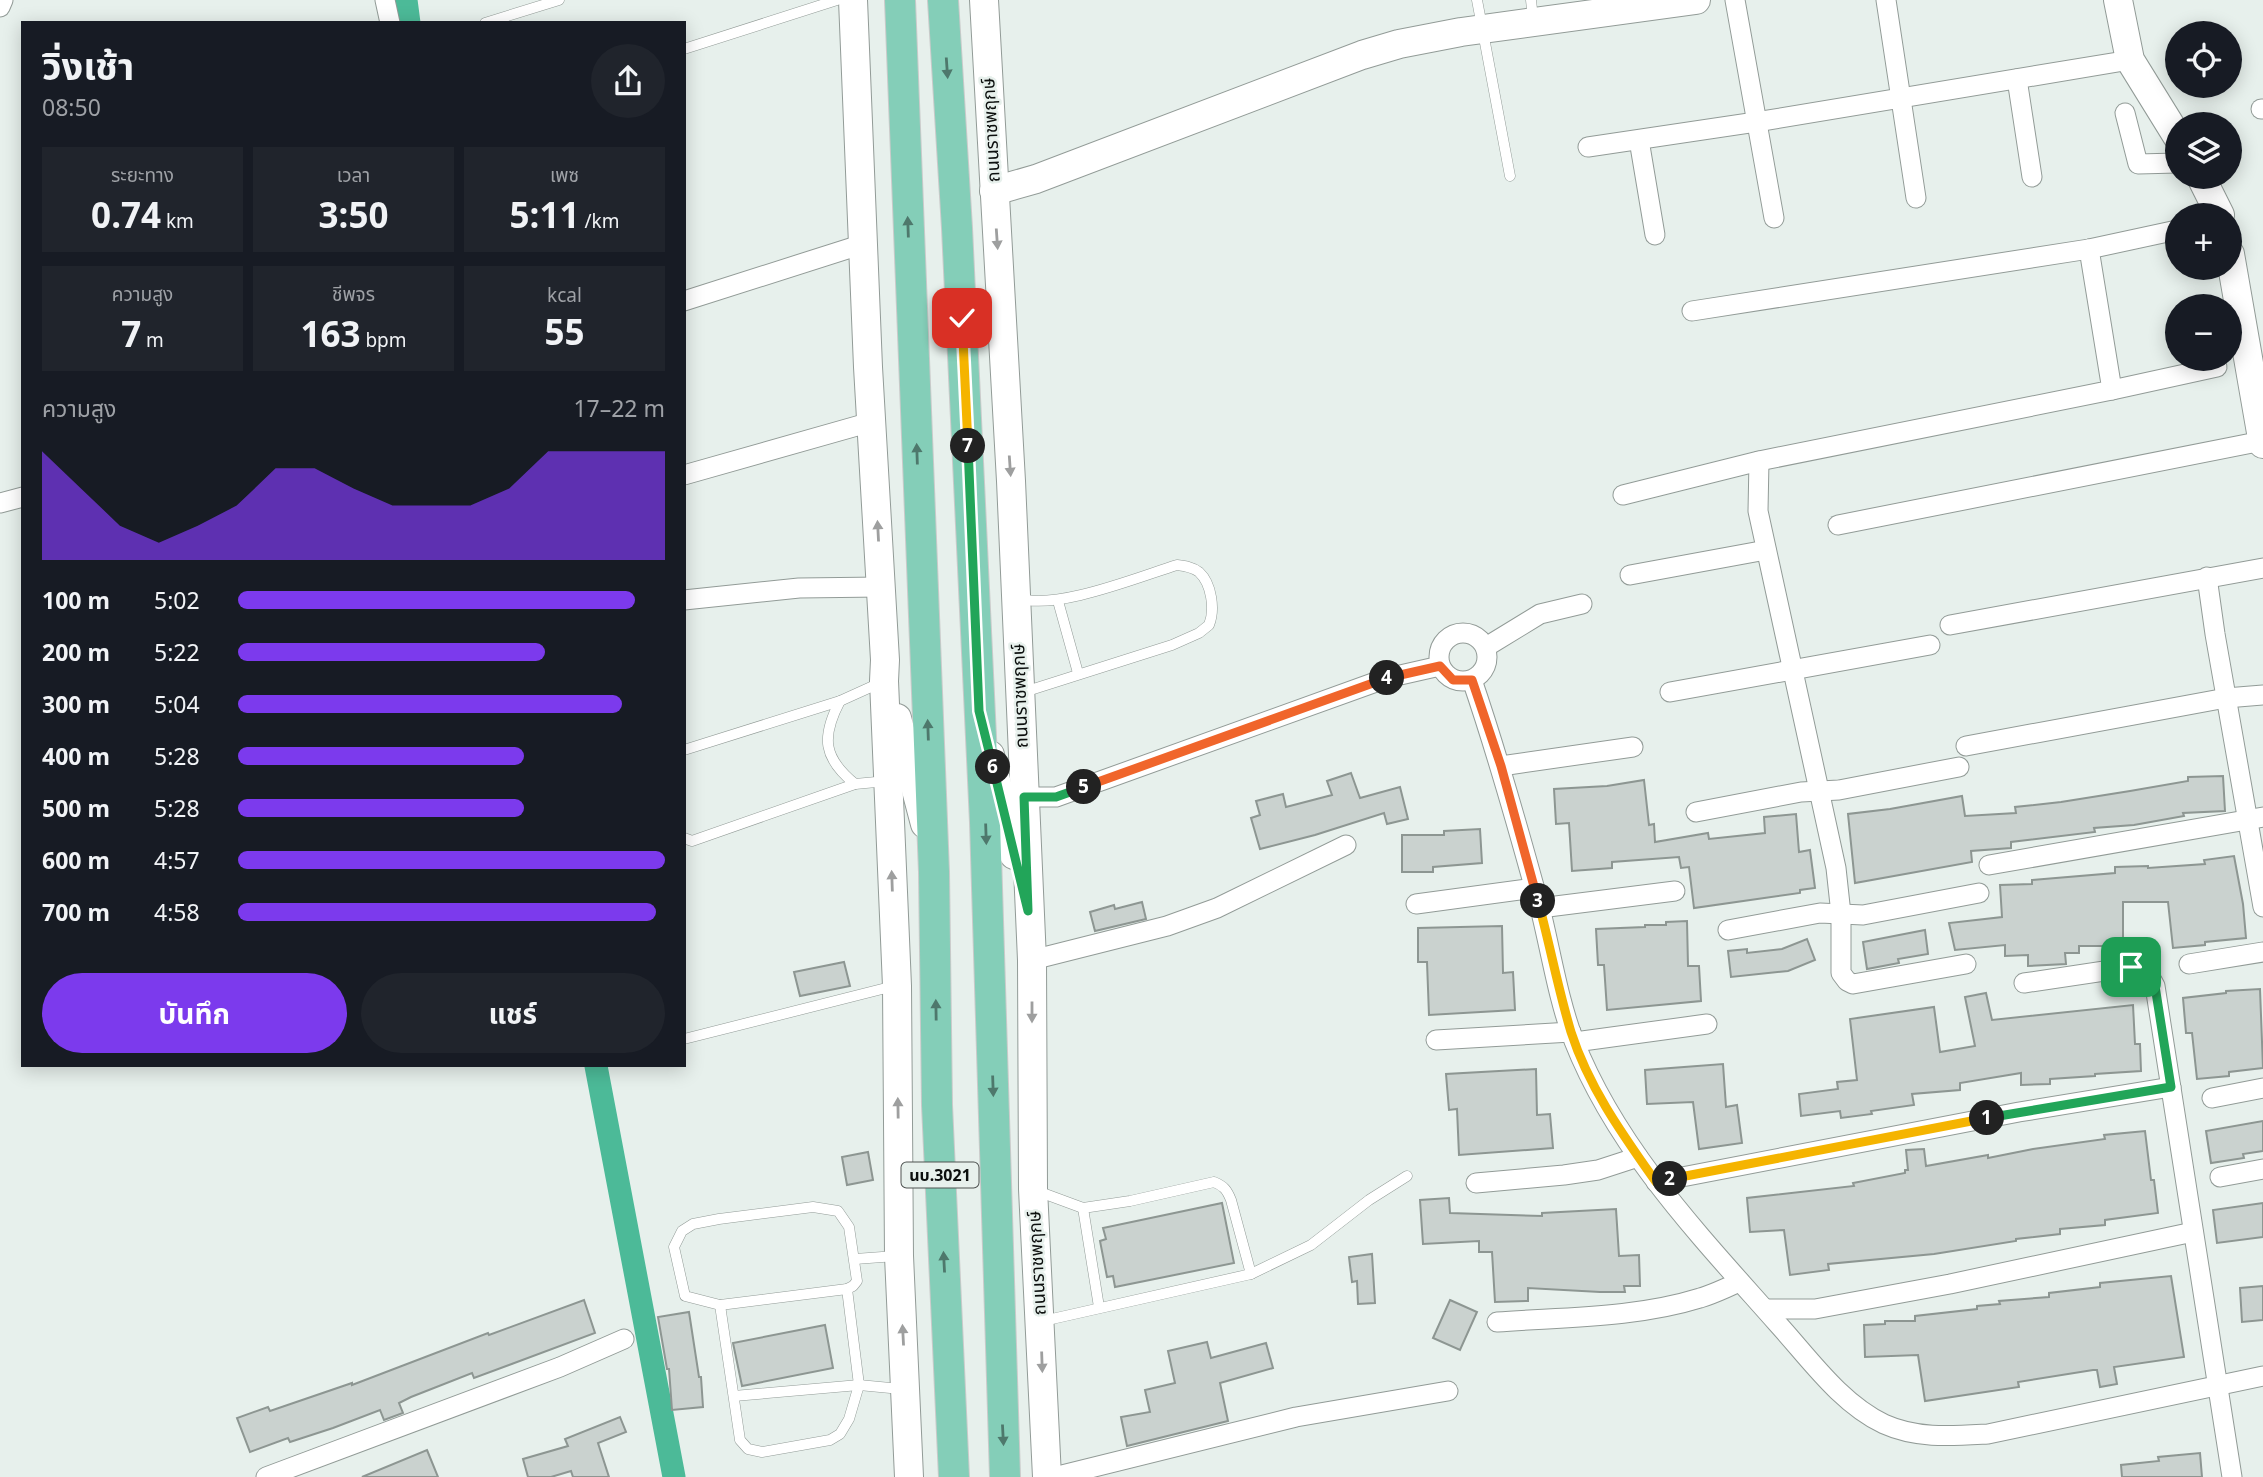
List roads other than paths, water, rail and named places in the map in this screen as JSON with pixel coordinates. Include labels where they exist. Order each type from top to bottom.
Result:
[{"type":"main road","name":"นบ.3021","points":[[853,0],[897,986],[900,1256],[909,1477]]},
{"type":"main road","name":"นบ.3021","points":[[900,0],[934,872],[937,1105],[954,1477]]},
{"type":"main road","name":"นบ.3021","points":[[943,0],[961,298],[985,822],[1005,1477]]},
{"type":"main road","name":"ถนนราชพฤกษ์","points":[[984,0],[1011,481],[1032,960],[1033,1189],[1047,1477]]},
{"type":"main road","points":[[994,191],[1037,179],[1362,55],[1399,44],[1483,30],[1532,11],[1696,0]]},
{"type":"main road","points":[[2118,0],[2130,60],[2165,117]]},
{"type":"main road","points":[[2234,280],[2262,443]]},
{"type":"main road","points":[[884,670],[925,823],[934,872]]},
{"type":"main road","points":[[979,711],[1028,911]]},
{"type":"street","points":[[0,7],[3,0]]},
{"type":"street","points":[[384,0],[389,21]]},
{"type":"street","points":[[1735,0],[1774,218]]},
{"type":"street","points":[[1886,0],[1916,198]]},
{"type":"street","points":[[1588,147],[2130,60]]},
{"type":"street","points":[[2017,79],[2032,177]]},
{"type":"street","points":[[2125,113],[2138,164],[2165,163]]},
{"type":"street","points":[[1639,139],[1655,235]]},
{"type":"street","points":[[1692,311],[2089,249],[2165,233]]},
{"type":"street","points":[[686,300],[863,244]]},
{"type":"street","points":[[2089,249],[2112,390]]},
{"type":"street","points":[[1623,495],[1759,461],[2195,371]]},
{"type":"street","points":[[686,474],[871,422]]},
{"type":"street","points":[[1838,525],[2262,443]]},
{"type":"street","points":[[1759,461],[1758,511],[1836,868],[1841,914],[1841,973],[1853,984],[1966,964]]},
{"type":"street","points":[[0,503],[21,498]]},
{"type":"street","points":[[1630,575],[1766,550]]},
{"type":"street","points":[[1950,625],[2263,568]]},
{"type":"street","points":[[2207,577],[2227,698],[2255,818],[2263,907]]},
{"type":"street","points":[[686,600],[799,588],[881,587]]},
{"type":"street","points":[[1486,647],[1540,614],[1582,604]]},
{"type":"street","points":[[1454,634],[1473,634],[1486,647],[1486,667],[1472,680],[1453,680],[1440,666],[1440,648],[1454,634]]},
{"type":"street","points":[[1670,692],[1930,645]]},
{"type":"street","points":[[1024,797],[1056,797],[1387,678],[1440,666]]},
{"type":"street","points":[[1472,680],[1501,766],[1573,1037],[1591,1082],[1622,1134],[1656,1182],[1740,1282],[1833,1385],[1860,1410],[1910,1434],[1988,1434],[2263,1376]]},
{"type":"street","points":[[1966,746],[2227,698],[2263,695]]},
{"type":"street","points":[[1501,766],[1633,747]]},
{"type":"street","points":[[1696,812],[1801,792],[1839,790],[1959,767]]},
{"type":"street","points":[[1989,865],[2255,818]]},
{"type":"street","points":[[1032,960],[1167,926],[1217,908],[1346,845]]},
{"type":"street","points":[[1416,904],[1534,888]]},
{"type":"street","points":[[1540,908],[1675,891]]},
{"type":"street","points":[[1728,930],[1820,913],[1863,915],[1979,893]]},
{"type":"street","points":[[2189,964],[2263,952]]},
{"type":"street","points":[[2024,983],[2131,967],[2142,968],[2150,975],[2155,986],[2232,1477]]},
{"type":"street","points":[[1436,1040],[1573,1037],[1707,1024]]},
{"type":"street","points":[[1656,1182],[2019,1112],[2171,1087]]},
{"type":"street","points":[[2212,1098],[2263,1088]]},
{"type":"street","points":[[1476,1183],[1598,1170],[1638,1157]]},
{"type":"street","points":[[2220,1177],[2263,1168]]},
{"type":"street","points":[[1766,1310],[1815,1309],[1950,1284],[2193,1232]]},
{"type":"street","points":[[1497,1322],[1611,1314],[1662,1307],[1700,1298],[1740,1282]]},
{"type":"street","points":[[266,1477],[560,1367],[624,1339]]},
{"type":"street","points":[[1054,1477],[1296,1417],[1448,1391]]},
{"type":"lane","points":[[497,21],[515,18],[559,0]]},
{"type":"lane","points":[[686,48],[837,0]]},
{"type":"lane","points":[[1477,0],[1510,176]]},
{"type":"lane","points":[[1015,597],[1030,602],[1058,601],[1177,565],[1190,567],[1200,573],[1213,605],[1209,625],[1199,633],[1172,645],[1078,673],[1020,694]]},
{"type":"lane","points":[[1058,601],[1078,673]]},
{"type":"lane","points":[[686,749],[840,701],[884,670]]},
{"type":"lane","points":[[840,701],[829,722],[828,744],[832,760],[855,785]]},
{"type":"lane","points":[[686,839],[692,841],[855,785],[888,780]]},
{"type":"lane","points":[[686,1039],[897,986]]},
{"type":"lane","points":[[1040,1322],[1251,1274],[1311,1245],[1369,1200],[1407,1176]]},
{"type":"lane","points":[[1033,1189],[1083,1208],[1130,1201],[1214,1182],[1222,1185],[1231,1200],[1251,1274]]},
{"type":"lane","points":[[813,1207],[838,1211],[849,1227],[855,1259],[857,1281],[847,1289],[720,1305],[685,1296],[674,1247],[681,1231],[693,1224],[813,1207]]},
{"type":"lane","points":[[1083,1208],[1099,1307]]},
{"type":"lane","points":[[855,1259],[900,1256]]},
{"type":"lane","points":[[720,1305],[740,1440],[748,1449],[762,1452],[830,1440],[840,1434],[849,1419],[859,1385],[847,1289]]},
{"type":"lane","points":[[734,1396],[859,1385],[906,1390]]},
{"type":"waterway","points":[[406,0],[409,21]]},
{"type":"waterway","points":[[596,1067],[674,1477]]}]
